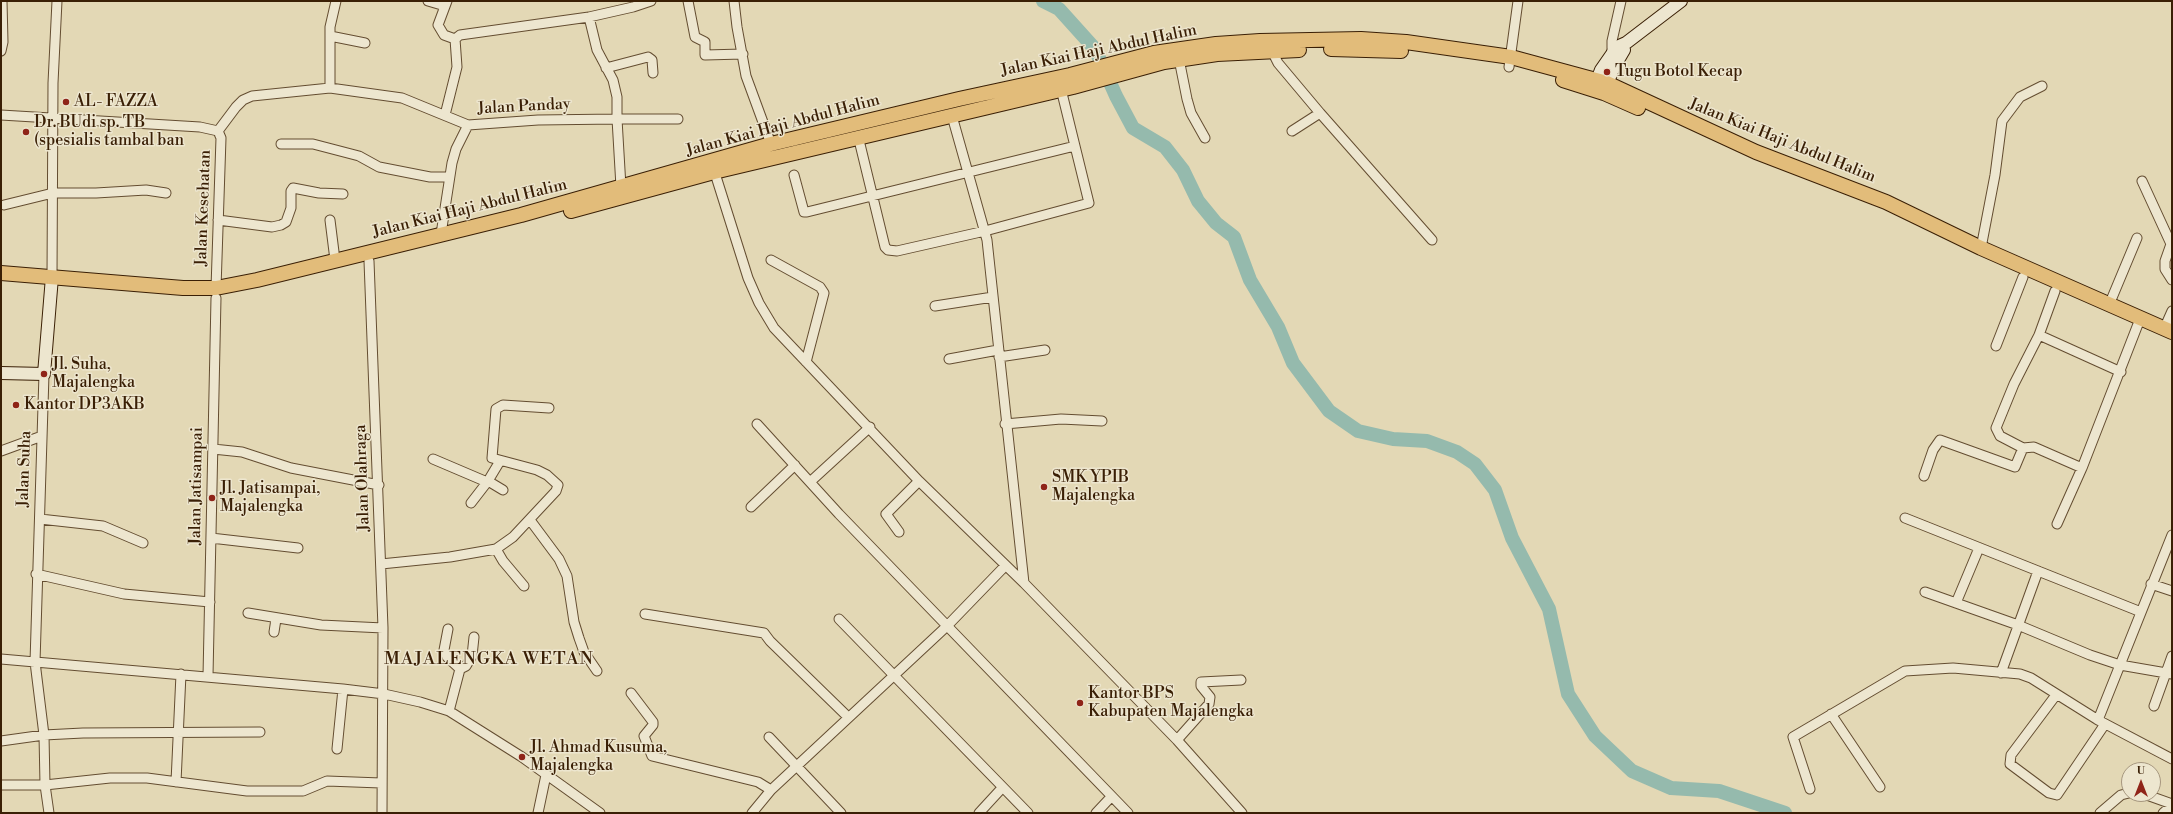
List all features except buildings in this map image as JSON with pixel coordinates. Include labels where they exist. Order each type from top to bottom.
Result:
[{"type":"main road","points":[[1600,86],[1614,58],[1623,53],[1626,43],[1681,1]]},
{"type":"main road","name":"Jalan Kiai Haji Abdul Halim","points":[[216,293],[257,280],[521,215],[621,187],[952,116],[1068,84],[1132,64],[1216,44],[1260,40],[1361,39],[1406,42],[1510,62],[1533,71],[1600,86],[1752,160],[1886,202],[1981,248],[2109,305],[2172,341]]},
{"type":"main road","name":"Jalan Kiai Haji Abdul Halim","points":[[1132,64],[1218,54],[1329,49],[1407,51],[1510,62]]},
{"type":"main road","name":"Jalan Kiai Haji Abdul Halim","points":[[1,281],[52,281],[183,288],[216,293],[369,261],[601,204],[713,167],[771,144],[959,99],[1068,84]]},
{"type":"main road","name":"Jalan Kiai Haji Abdul Halim","points":[[1837,186],[2023,277],[2055,291],[2139,323],[2168,331]]},
{"type":"main road","name":"Jalan Kiai Haji Abdul Halim","points":[[1,273],[52,281]]},
{"type":"main road","name":"Jalan Suha","points":[[44,374],[52,281]]},
{"type":"main road","points":[[1,373],[44,374]]},
{"type":"street","points":[[2,1],[2,45]]},
{"type":"street","points":[[52,281],[53,120],[57,1]]},
{"type":"street","points":[[330,88],[330,36],[336,1]]},
{"type":"street","points":[[428,1],[446,4],[438,24],[444,35],[455,39]]},
{"type":"street","points":[[455,39],[460,35],[470,33],[522,28],[589,17],[633,8],[651,1]]},
{"type":"street","points":[[688,1],[695,37],[705,42],[705,55],[716,56],[743,54]]},
{"type":"street","points":[[734,1],[746,76],[771,144]]},
{"type":"street","points":[[1510,62],[1518,1]]},
{"type":"street","points":[[1614,58],[1613,35],[1621,1]]},
{"type":"street","points":[[589,17],[594,41],[613,80],[617,97],[621,187]]},
{"type":"street","points":[[330,36],[365,43]]},
{"type":"street","points":[[445,115],[457,67],[455,39]]},
{"type":"street","points":[[1272,51],[1278,63],[1320,113],[1432,240]]},
{"type":"street","points":[[606,68],[648,57],[652,60],[653,73]]},
{"type":"street","points":[[1180,59],[1189,106],[1205,138]]},
{"type":"street","points":[[858,136],[885,247],[892,251],[985,231],[1088,204],[1075,146],[1068,84]]},
{"type":"street","points":[[1981,248],[1995,175],[2002,121],[2020,97],[2042,86]]},
{"type":"street","name":"Jalan Panday","points":[[218,131],[236,107],[243,100],[252,96],[330,88],[402,98],[468,125],[538,120],[678,119]]},
{"type":"street","points":[[1292,131],[1320,113]]},
{"type":"street","name":"Jalan Kesehatan","points":[[1,115],[53,120],[200,127],[218,131],[221,138],[216,293]]},
{"type":"street","points":[[952,116],[967,174],[985,231],[999,354],[1005,424],[1024,583]]},
{"type":"street","points":[[441,234],[456,149],[468,125]]},
{"type":"street","points":[[281,144],[313,144],[359,156],[379,167],[430,177],[450,177]]},
{"type":"street","points":[[794,175],[804,212],[811,212],[1075,146]]},
{"type":"street","points":[[713,167],[745,271],[759,303],[774,328],[870,427],[919,481],[1024,583],[1177,740],[1242,813]]},
{"type":"street","points":[[2142,181],[2171,244],[2165,261],[2165,269],[2172,279]]},
{"type":"street","points":[[218,220],[272,226],[281,225],[286,222],[291,208],[291,191],[293,188],[319,193],[343,194]]},
{"type":"street","points":[[4,205],[53,193],[96,193],[146,190],[166,193]]},
{"type":"street","points":[[330,220],[335,260]]},
{"type":"street","points":[[2109,305],[2137,238]]},
{"type":"street","points":[[771,260],[820,287],[824,293],[806,362]]},
{"type":"street","name":"Jalan Olahraga","points":[[369,261],[379,485],[383,628],[384,694],[381,783],[382,813]]},
{"type":"street","points":[[1996,346],[2023,277]]},
{"type":"street","points":[[2055,291],[2039,335],[2014,384],[1996,428],[2000,436],[2023,448],[2034,447],[2082,468]]},
{"type":"street","name":"Jalan Jatisampai","points":[[208,676],[216,293]]},
{"type":"street","points":[[935,306],[993,297]]},
{"type":"street","points":[[2168,331],[2172,311]]},
{"type":"street","points":[[2057,524],[2082,468],[2139,323]]},
{"type":"street","points":[[2039,335],[2121,372]]},
{"type":"street","points":[[949,358],[1045,350]]},
{"type":"street","name":"Jalan Suha","points":[[44,374],[42,439],[40,455],[40,519],[36,574],[35,662],[44,735],[45,785],[49,813]]},
{"type":"street","points":[[381,564],[450,557],[496,549],[530,520],[556,491],[558,485],[547,475],[537,470],[500,461],[491,456],[495,414],[499,406],[549,408]]},
{"type":"street","points":[[1005,424],[1060,419],[1102,421]]},
{"type":"street","points":[[757,424],[947,626],[1128,813]]},
{"type":"street","points":[[810,482],[870,427]]},
{"type":"street","points":[[1,451],[42,439]]},
{"type":"street","points":[[1924,476],[1933,450],[1940,440],[2015,467],[2023,448]]},
{"type":"street","points":[[213,449],[242,452],[291,468],[379,485]]},
{"type":"street","points":[[433,459],[488,482],[503,490]]},
{"type":"street","points":[[470,503],[488,482],[500,461]]},
{"type":"street","points":[[751,507],[795,465]]},
{"type":"street","points":[[899,532],[886,514],[919,481]]},
{"type":"street","points":[[1905,518],[2141,612]]},
{"type":"street","points":[[40,519],[103,526],[143,543]]},
{"type":"street","points":[[530,520],[559,559],[567,576],[575,627],[584,652],[597,671]]},
{"type":"street","points":[[2056,695],[2011,755],[2010,764],[2049,793],[2057,795],[2102,722],[2120,665],[2152,582],[2172,536]]},
{"type":"street","points":[[211,538],[298,548]]},
{"type":"street","points":[[1956,603],[1979,548]]},
{"type":"street","points":[[496,549],[503,561],[524,586]]},
{"type":"street","points":[[751,813],[771,790],[796,766],[947,626],[1005,566]]},
{"type":"street","points":[[2001,673],[2038,571]]},
{"type":"street","points":[[36,574],[124,594],[210,602]]},
{"type":"street","points":[[2152,582],[2172,591]]},
{"type":"street","points":[[1925,592],[2018,624],[2090,655],[2120,665],[2169,673]]},
{"type":"street","points":[[248,613],[276,619],[321,625],[383,628]]},
{"type":"street","points":[[645,614],[764,632],[770,641],[848,717]]},
{"type":"street","points":[[274,632],[276,619]]},
{"type":"street","points":[[839,619],[895,674],[1002,788],[1028,813]]},
{"type":"street","points":[[448,630],[444,650],[447,657],[460,669]]},
{"type":"street","points":[[449,711],[460,669],[466,666],[472,656],[474,638]]},
{"type":"street","points":[[2154,706],[2169,673],[2172,656]]},
{"type":"street","points":[[1,659],[343,689],[384,694],[420,702],[449,711],[546,775],[590,810],[600,813]]},
{"type":"street","points":[[1810,789],[1792,737],[1905,670],[1953,668],[2020,674],[2032,678],[2056,695],[2102,722],[2172,758]]},
{"type":"street","points":[[176,782],[181,674]]},
{"type":"street","points":[[1177,740],[1209,704],[1210,697],[1201,686],[1201,682],[1240,680]]},
{"type":"street","points":[[337,749],[343,689]]},
{"type":"street","points":[[631,694],[653,722],[653,725],[644,736],[652,756],[758,782],[771,790]]},
{"type":"street","points":[[1831,714],[1880,787]]},
{"type":"street","points":[[1,741],[44,735],[116,732],[179,733],[238,730],[260,732]]},
{"type":"street","points":[[769,737],[841,813]]},
{"type":"street","points":[[538,813],[546,775]]},
{"type":"street","points":[[1,785],[45,785],[110,778],[146,778],[247,791],[303,791],[327,781],[381,783]]},
{"type":"street","points":[[979,813],[1002,788]]},
{"type":"street","points":[[2100,813],[2121,795]]},
{"type":"street","points":[[1096,813],[1111,797]]},
{"type":"street","points":[[2161,801],[2172,805],[2163,813]]},
{"type":"waterway","points":[[1043,1],[1059,9],[1095,49],[1116,96],[1133,128],[1165,147],[1183,170],[1198,201],[1216,223],[1234,237],[1250,280],[1278,327],[1293,363],[1329,411],[1358,431],[1393,439],[1427,441],[1457,452],[1475,464],[1495,490],[1512,538],[1549,609],[1568,694],[1595,736],[1632,771],[1671,788],[1719,791],[1785,813]]},
{"type":"place","name":"Tugu Botol Kecap","points":[[1607,72]]},
{"type":"place","name":"AL- FAZZA","points":[[66,102]]},
{"type":"place","name":"Dr. BUdi sp. TB (spesialis tambal ban","points":[[26,132]]},
{"type":"place","name":"Jl. Suha, Majalengka","points":[[44,374]]},
{"type":"place","name":"Kantor DP3AKB","points":[[16,405]]},
{"type":"place","name":"SMK YPIB Majalengka","points":[[1044,487]]},
{"type":"place","name":"Jl. Jatisampai, Majalengka","points":[[212,498]]},
{"type":"place","name":"Kantor BPS Kabupaten Majalengka","points":[[1080,703]]},
{"type":"place","name":"Jl. Ahmad Kusuma, Majalengka","points":[[522,757]]},
{"type":"district","name":"MAJALENGKA WETAN","points":[[489,660]]}]
